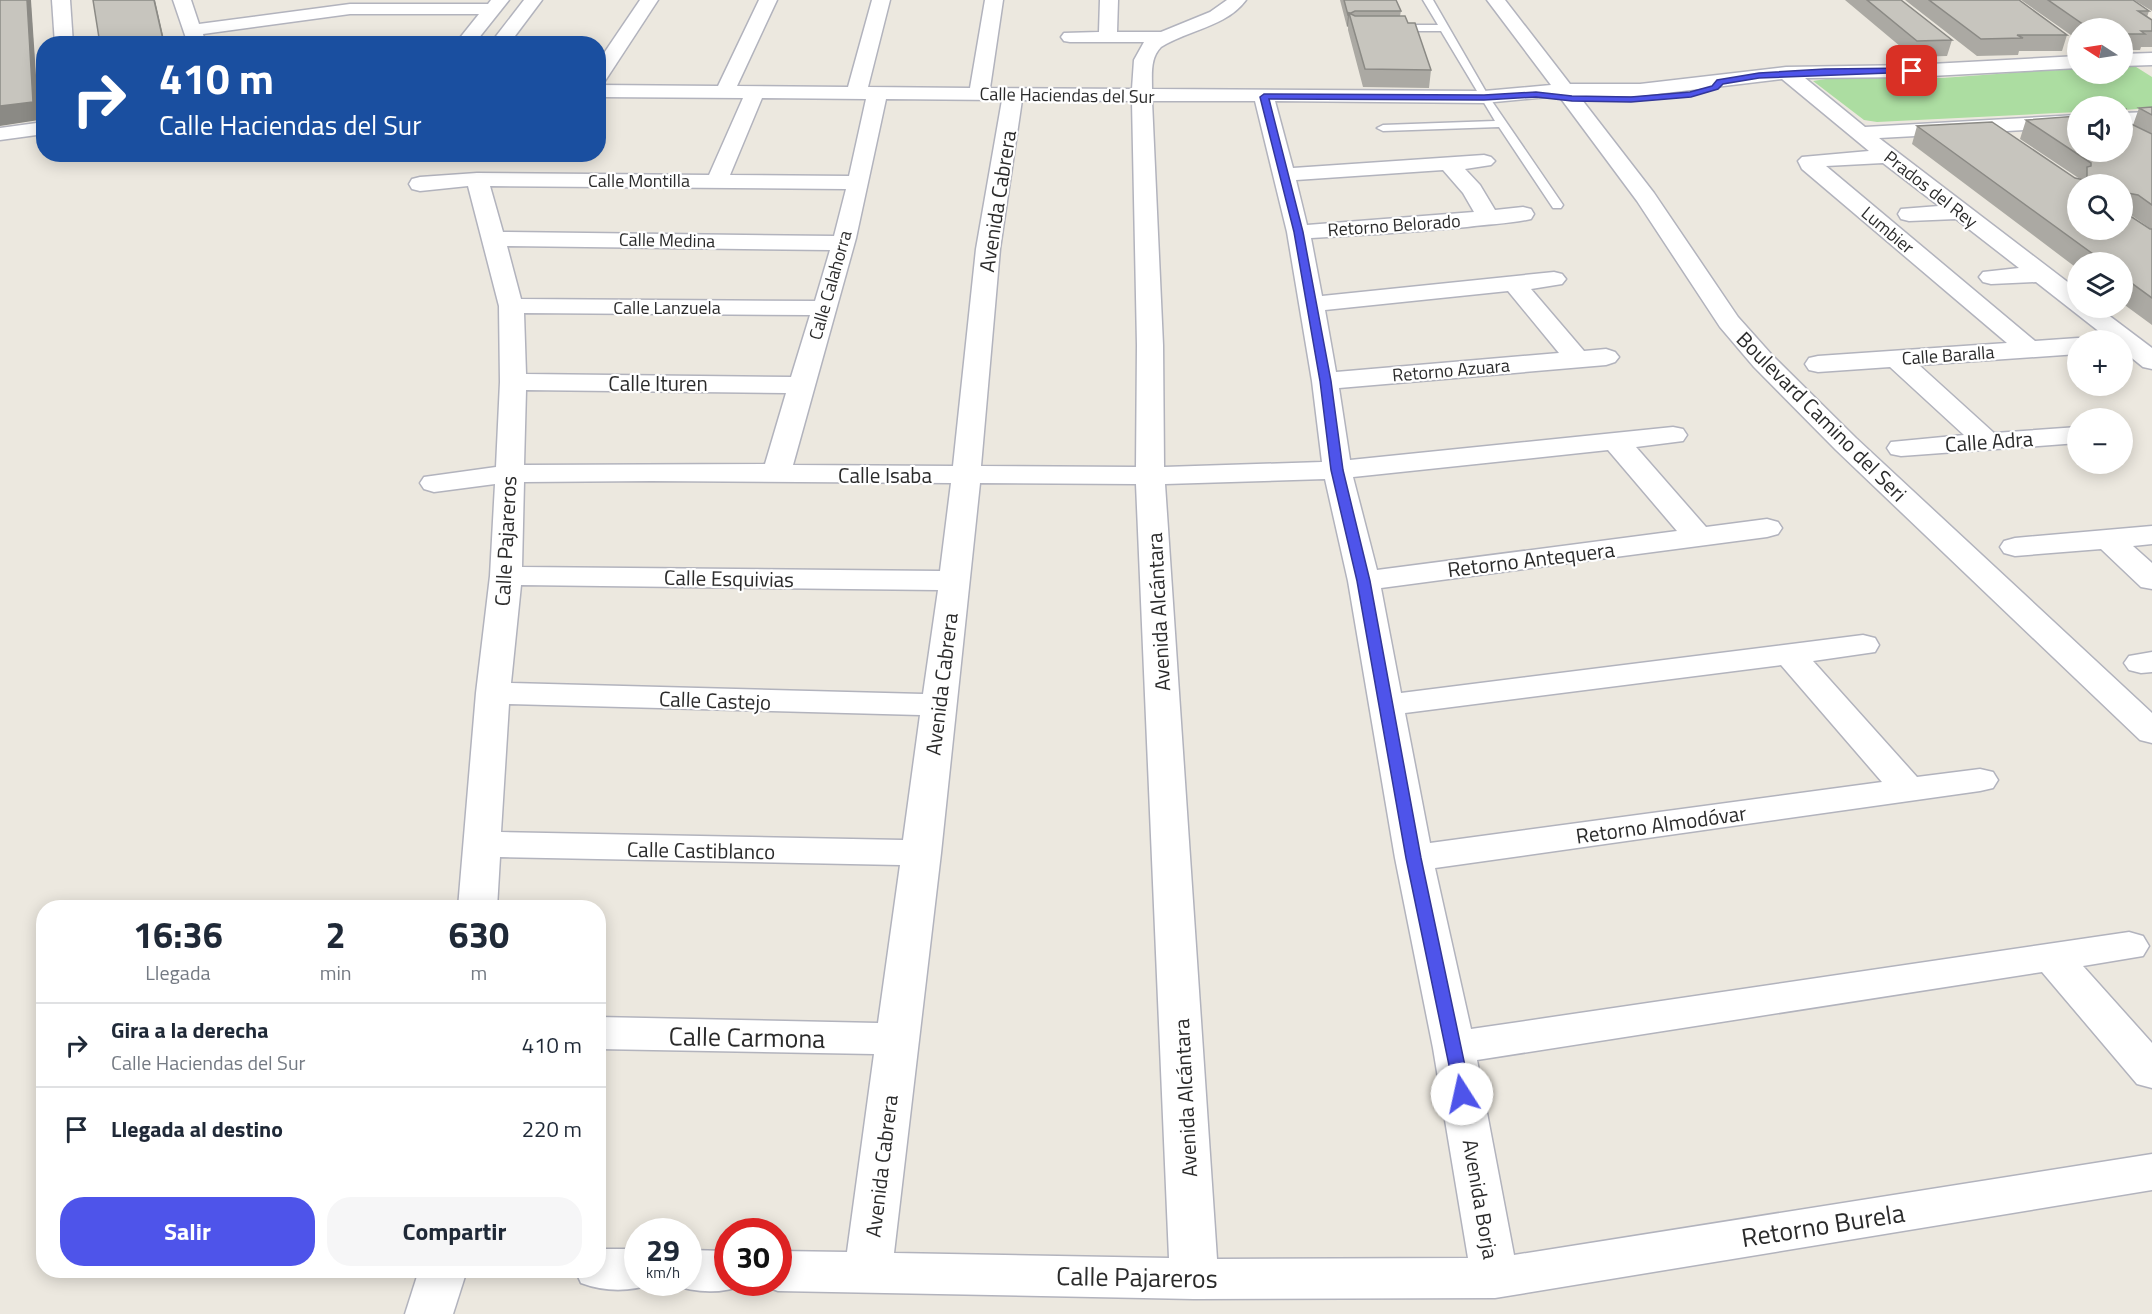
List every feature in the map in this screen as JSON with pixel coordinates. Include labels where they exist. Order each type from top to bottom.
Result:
[{"type":"street","points":[[61,0],[63,36]]},
{"type":"street","points":[[182,0],[194,36]]},
{"type":"street","points":[[505,36],[533,0]]},
{"type":"street","points":[[606,65],[649,0]]},
{"type":"street","points":[[725,92],[768,0]]},
{"type":"street","name":"Calle Calahorra","points":[[776,474],[869,140],[866,94],[881,0]]},
{"type":"street","points":[[979,94],[994,0]]},
{"type":"street","points":[[1108,37],[1109,0]]},
{"type":"street","points":[[1215,0],[1236,0]]},
{"type":"street","name":"Avenida Alcántara","points":[[1194,1279],[1150,476],[1150,345],[1142,96],[1144,57],[1148,48],[1164,37],[1223,12],[1236,0]]},
{"type":"street","name":"Boulevard Camino del Seri","points":[[1496,0],[1646,198],[1729,322],[1763,361],[1846,444],[2152,732]]},
{"type":"street","points":[[198,36],[320,6],[360,9],[497,5]]},
{"type":"street","points":[[471,36],[497,5]]},
{"type":"street","points":[[1070,37],[1164,37]]},
{"type":"street","points":[[1951,48],[1977,68]]},
{"type":"street","name":"Calle Haciendas del Sur","points":[[606,92],[1264,97],[1484,97],[1568,94],[1659,98],[1706,91],[1720,82],[1786,73],[1977,68],[2067,54]]},
{"type":"street","name":"Prados del Rey","points":[[1786,73],[1888,156],[2067,293]]},
{"type":"street","points":[[717,181],[755,92]]},
{"type":"street","name":"Avenida Cabrera","points":[[868,1273],[896,1039],[922,854],[966,475],[988,249],[1013,95]]},
{"type":"street","name":"Avenida Borja","points":[[1264,97],[1298,232],[1325,381],[1337,470],[1364,581],[1414,858],[1454,1048],[1495,1278]]},
{"type":"street","points":[[2133,126],[2152,118]]},
{"type":"street","points":[[1861,134],[2067,122]]},
{"type":"street","points":[[1984,126],[2012,146]]},
{"type":"street","points":[[0,134],[36,129]]},
{"type":"street","name":"Lumbier","points":[[1888,156],[1809,161],[2029,349]]},
{"type":"street","points":[[1282,175],[1484,160]]},
{"type":"street","name":"Retorno Belorado","points":[[1448,163],[1472,190],[1489,218]]},
{"type":"street","name":"Calle Montilla","points":[[420,184],[477,179],[858,183]]},
{"type":"street","name":"Calle Pajareros","points":[[477,179],[511,306],[513,382],[506,576],[493,693],[478,900]]},
{"type":"street","points":[[1909,214],[1962,212]]},
{"type":"street","name":"Retorno Belorado","points":[[1298,232],[1523,214]]},
{"type":"street","name":"Calle Medina","points":[[492,239],[842,243]]},
{"type":"street","points":[[1991,277],[2042,274]]},
{"type":"street","points":[[1311,304],[1554,279]]},
{"type":"street","points":[[1513,282],[1577,359]]},
{"type":"street","name":"Calle Lanzuela","points":[[511,306],[824,308]]},
{"type":"street","points":[[2099,318],[2134,342],[2152,361]]},
{"type":"street","name":"Calle Baralla","points":[[1818,364],[2067,347]]},
{"type":"street","name":"Retorno Azuara","points":[[1325,381],[1606,357]]},
{"type":"street","points":[[1897,359],[1987,441]]},
{"type":"street","name":"Calle Ituren","points":[[513,382],[802,385]]},
{"type":"street","points":[[1337,470],[1673,435]]},
{"type":"street","name":"Calle Adra","points":[[1901,448],[2067,436]]},
{"type":"street","points":[[1616,442],[1698,537]]},
{"type":"street","name":"Calle Isaba","points":[[434,483],[508,474],[651,472],[1150,476],[1337,470]]},
{"type":"street","name":"Retorno Antequera","points":[[1364,581],[1767,528]]},
{"type":"street","points":[[2015,547],[2152,535]]},
{"type":"street","points":[[2108,539],[2152,580]]},
{"type":"street","name":"Calle Esquivias","points":[[506,576],[953,581]]},
{"type":"street","points":[[1386,705],[1863,645]]},
{"type":"street","points":[[1790,655],[1908,789]]},
{"type":"street","name":"Calle Castejo","points":[[493,693],[938,705]]},
{"type":"street","name":"Retorno Almodóvar","points":[[1414,858],[1980,780]]},
{"type":"street","name":"Calle Castiblanco","points":[[481,844],[922,854]]},
{"type":"street","points":[[1454,1048],[2129,946]]},
{"type":"street","points":[[2052,956],[2152,1072]]},
{"type":"street","name":"Calle Carmona","points":[[606,1033],[896,1039]]},
{"type":"street","name":"Retorno Burela","points":[[1495,1278],[2152,1172]]},
{"type":"street","points":[[606,1269],[624,1269]]},
{"type":"street","name":"Calle Pajareros","points":[[792,1271],[1194,1279],[1495,1278]]},
{"type":"street","points":[[429,1314],[440,1278]]},
{"type":"lane","points":[[1428,0],[1484,97],[1557,205]]},
{"type":"lane","points":[[1377,28],[1446,28]]},
{"type":"lane","points":[[1383,129],[1502,124]]},
{"type":"green space","points":[[2133,65],[2152,77],[2152,108],[2133,109],[2133,96],[2067,96],[2067,112],[1877,122],[1864,120],[1813,81],[1839,77],[1942,78],[2067,69],[2067,84],[2133,84]]},
{"type":"building","points":[[0,0],[27,0],[33,102],[0,106]]},
{"type":"building","points":[[93,0],[154,0],[162,36],[99,36]]},
{"type":"building","points":[[1344,0],[1396,0],[1401,11],[1355,11],[1348,15]]},
{"type":"building","points":[[1867,0],[1901,0],[1952,40],[1917,41]]},
{"type":"building","points":[[1929,0],[2019,0],[2067,35],[2017,35],[2023,38],[1981,39]]},
{"type":"building","points":[[2048,0],[2133,0],[2149,11],[2138,11],[2152,20],[2152,31],[2141,31],[2145,34],[2133,34],[2133,18],[2074,18]]},
{"type":"building","points":[[1349,13],[1355,16],[1405,16],[1408,23],[1415,23],[1431,70],[1365,69]]},
{"type":"building","points":[[2152,107],[2152,115],[2139,108]]},
{"type":"building","points":[[2067,117],[2067,147],[2026,120]]},
{"type":"building","points":[[1992,122],[2069,174],[2067,174],[2067,235],[1917,126]]},
{"type":"building","points":[[2133,125],[2152,134],[2152,205],[2133,194],[2133,174],[2087,174],[2087,167],[2091,166],[2089,162],[2133,162]]},
{"type":"building","points":[[2133,218],[2152,229],[2152,298],[2133,284],[2133,252],[2090,252],[2074,240],[2133,240]]},
{"type":"route","points":[[1462,1094],[1414,858],[1364,581],[1337,470],[1325,381],[1298,232],[1264,97],[1484,97],[1536,94],[1572,99],[1631,100],[1691,94],[1706,91],[1720,82],[1759,75],[1912,71]]}]
